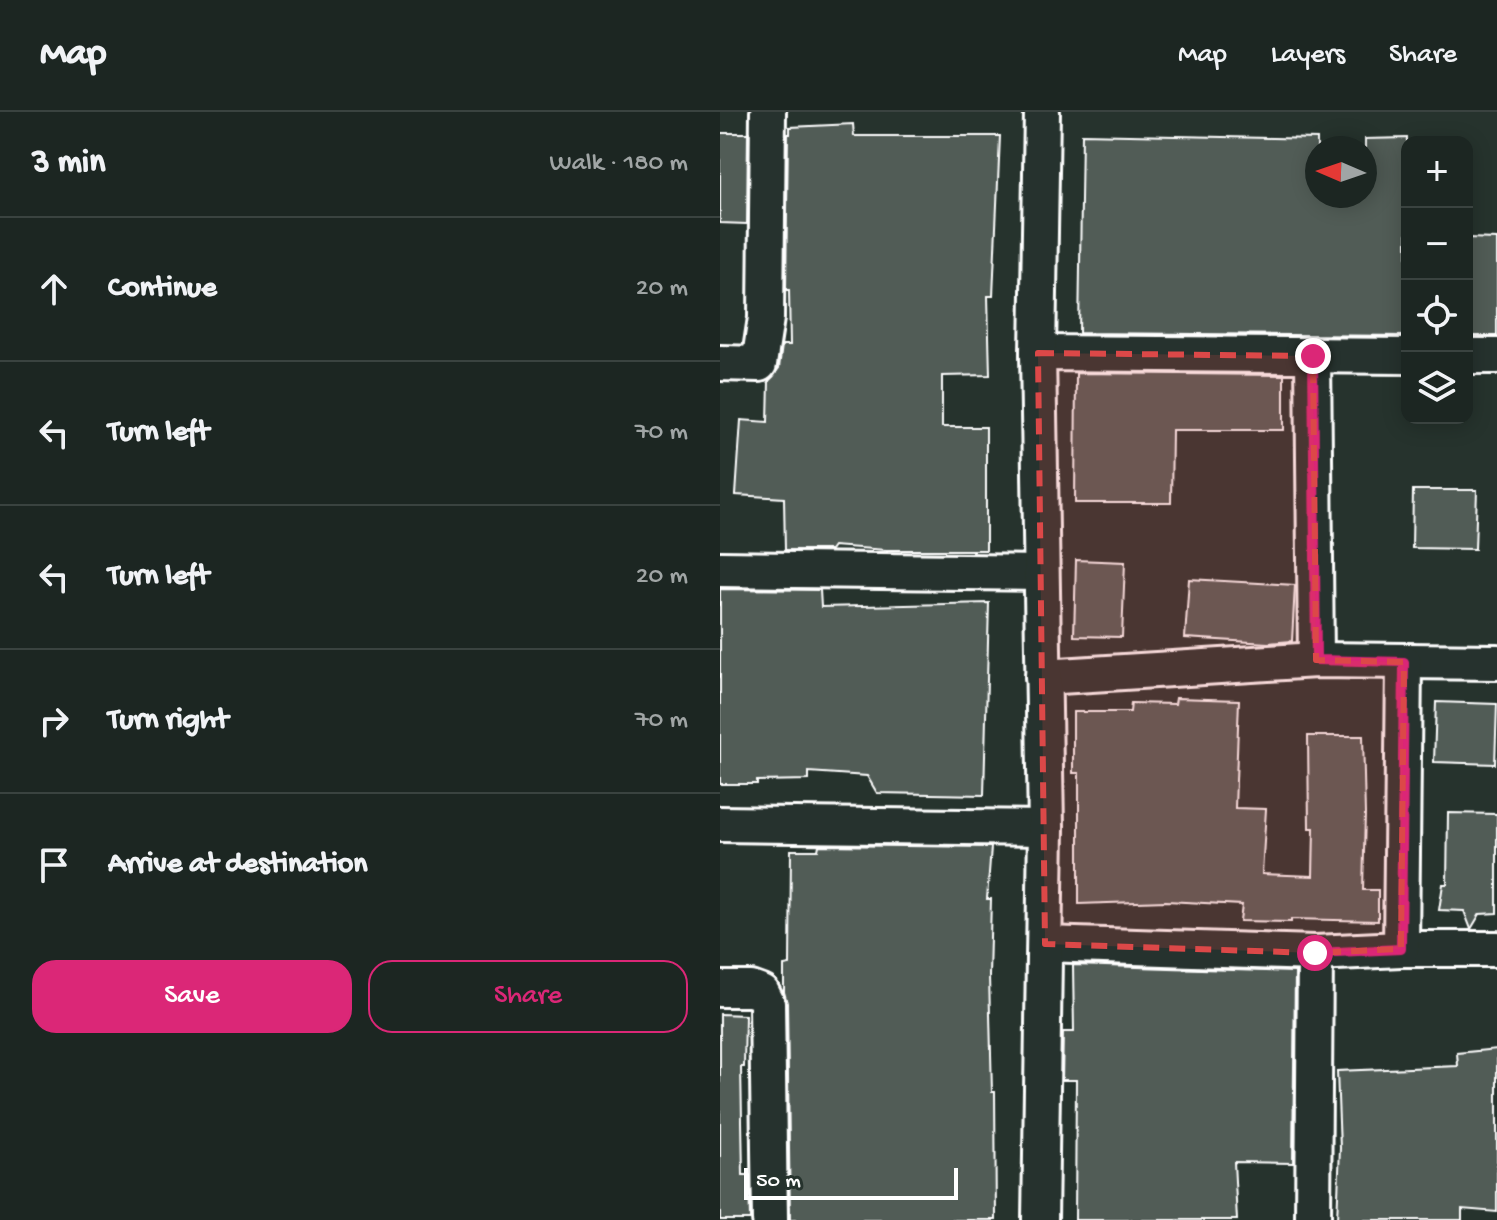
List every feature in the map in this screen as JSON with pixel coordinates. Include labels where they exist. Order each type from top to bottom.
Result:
[{"type":"street","points":[[720,363],[759,364],[766,318],[768,112]]},
{"type":"street","points":[[1040,1220],[1046,828],[1038,353],[1042,112]]},
{"type":"street","points":[[1038,353],[1401,356]]},
{"type":"street","points":[[1313,356],[1316,660]]},
{"type":"street","points":[[1473,356],[1497,356]]},
{"type":"street","points":[[720,569],[1040,573]]},
{"type":"street","points":[[1043,677],[1316,660],[1497,662]]},
{"type":"street","points":[[1401,949],[1404,662]]},
{"type":"street","points":[[720,824],[1046,828]]},
{"type":"street","points":[[1045,944],[1315,953],[1497,949]]},
{"type":"street","points":[[1313,1220],[1315,953]]},
{"type":"street","points":[[720,989],[751,989],[762,993],[767,1003],[770,1220]]},
{"type":"highlighted area","points":[[1038,353],[1313,356],[1316,660],[1404,662],[1401,949],[1315,953],[1045,944]]},
{"type":"building","points":[[853,124],[854,136],[1000,136],[993,296],[988,296],[990,375],[942,376],[942,427],[986,427],[986,550],[886,550],[833,546],[830,550],[785,550],[784,498],[736,495],[741,420],[768,422],[769,381],[779,368],[782,345],[790,345],[789,290],[786,290],[790,127]]},
{"type":"building","points":[[720,133],[748,133],[747,224],[720,223]]},
{"type":"building","points":[[1082,134],[1305,139],[1305,208],[1377,208],[1377,139],[1401,138],[1401,336],[1079,333]]},
{"type":"building","points":[[1473,238],[1497,239],[1497,336],[1473,336]]},
{"type":"building","points":[[1076,373],[1284,375],[1284,430],[1172,430],[1171,503],[1075,503]]},
{"type":"building","points":[[1413,490],[1477,490],[1475,549],[1412,548]]},
{"type":"building","points":[[1076,560],[1125,562],[1122,637],[1074,636]]},
{"type":"building","points":[[1189,579],[1295,585],[1292,641],[1268,643],[1185,638]]},
{"type":"building","points":[[720,589],[820,590],[821,607],[989,603],[984,795],[877,793],[867,776],[809,772],[809,780],[720,784]]},
{"type":"building","points":[[1176,698],[1239,700],[1235,808],[1266,809],[1262,874],[1313,876],[1314,828],[1309,828],[1308,736],[1363,736],[1363,890],[1378,890],[1378,921],[1240,921],[1242,905],[1166,901],[1079,904],[1079,773],[1073,773],[1073,712],[1130,712],[1131,703],[1175,704]]},
{"type":"building","points":[[1436,702],[1497,704],[1495,764],[1434,762]]},
{"type":"building","points":[[1448,813],[1497,814],[1497,913],[1480,914],[1471,929],[1464,911],[1439,910],[1443,884],[1447,884]]},
{"type":"building","points":[[819,845],[991,847],[987,899],[991,899],[989,976],[992,1092],[995,1092],[996,1220],[790,1220],[784,966],[790,965],[791,850],[818,850]]},
{"type":"building","points":[[1073,965],[1295,972],[1293,1163],[1234,1162],[1237,1220],[1075,1220],[1076,1080],[1062,1080],[1063,1032],[1074,1032]]},
{"type":"building","points":[[720,1014],[745,1015],[744,1067],[741,1067],[743,1175],[749,1175],[750,1220],[720,1220]]},
{"type":"building","points":[[1497,1049],[1497,1212],[1462,1209],[1462,1220],[1337,1220],[1340,1148],[1337,1071],[1458,1066],[1457,1053]]},
{"type":"route","points":[[1313,356],[1316,660],[1404,662],[1401,949],[1315,953]]}]
